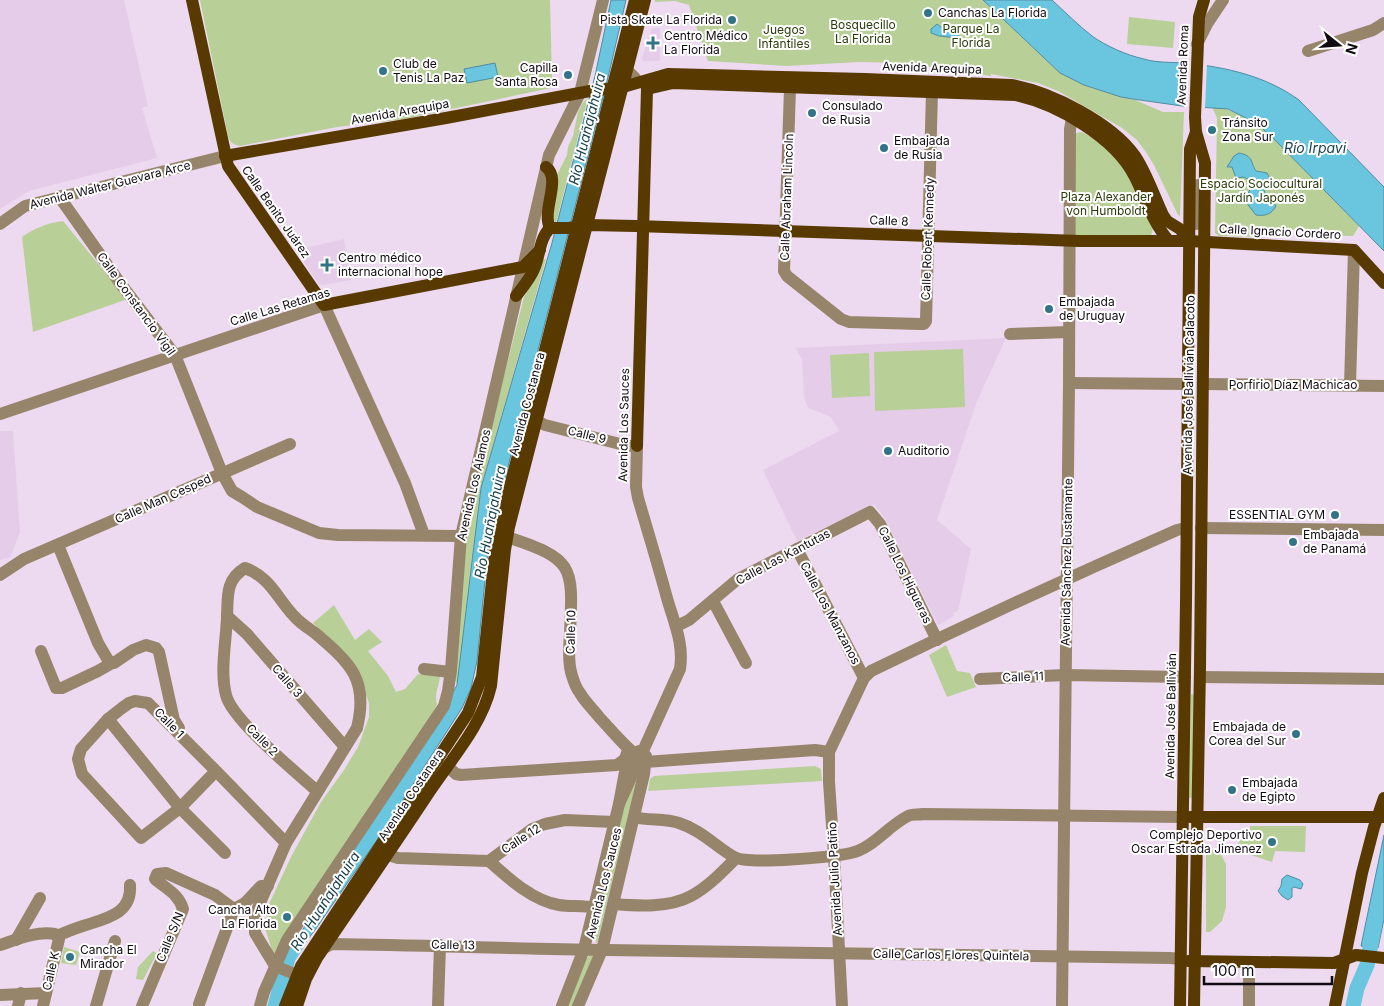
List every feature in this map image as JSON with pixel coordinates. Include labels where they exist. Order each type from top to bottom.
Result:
[{"type":"main road","name":"Calle Benito Juárez","points":[[192,0],[230,172],[324,305]]},
{"type":"main road","name":"Avenida Costanera","points":[[383,852],[468,713],[482,677],[499,529],[635,0]]},
{"type":"main road","name":"Avenida Costanera","points":[[613,88],[628,64],[645,0]]},
{"type":"main road","name":"Avenida Roma","points":[[1204,241],[1205,163],[1196,132],[1195,117],[1199,17],[1205,0]]},
{"type":"main road","points":[[628,64],[643,82]]},
{"type":"main road","name":"Avenida Arequipa","points":[[225,156],[613,88],[677,73],[790,82],[932,86],[1015,95],[1075,114],[1108,130],[1122,141],[1135,156],[1163,215],[1167,221],[1180,229],[1189,241]]},
{"type":"main road","name":"Avenida Los Sauces","points":[[637,446],[643,226],[643,82]]},
{"type":"main road","name":"Avenida Arequipa","points":[[1075,114],[1105,140],[1126,163],[1135,176],[1161,232],[1169,241]]},
{"type":"main road","name":"Avenida Roma","points":[[1189,241],[1190,149],[1196,132]]},
{"type":"main road","points":[[516,296],[531,275],[545,232],[552,228],[547,219],[552,176],[546,167]]},
{"type":"main road","name":"Calle 8","points":[[552,228],[643,226],[1068,241],[1189,241]]},
{"type":"main road","name":"Avenida Costanera","points":[[286,1006],[290,972],[319,945],[383,852],[447,766],[480,716],[489,695],[508,537],[537,421],[578,227]]},
{"type":"main road","name":"Calle Ignacio Cordero","points":[[1189,241],[1354,250]]},
{"type":"main road","name":"Avenida José Ballivián Calacoto","points":[[1187,426],[1189,241]]},
{"type":"main road","name":"Avenida José Ballivián Calacoto","points":[[1202,528],[1204,241]]},
{"type":"main road","points":[[523,267],[540,250]]},
{"type":"main road","points":[[1354,250],[1384,283]]},
{"type":"main road","name":"Calle Las Retamas","points":[[324,305],[523,267]]},
{"type":"main road","points":[[1188,384],[1202,384]]},
{"type":"main road","name":"Avenida José Ballivián","points":[[1180,1006],[1187,426]]},
{"type":"main road","points":[[1186,528],[1202,528],[1194,1006]]},
{"type":"main road","points":[[447,766],[444,763],[444,759],[472,717],[480,696],[482,677]]},
{"type":"main road","points":[[1182,817],[1382,809],[1362,873],[1351,957],[1335,1006]]},
{"type":"main road","points":[[1181,959],[1196,962],[1334,963],[1351,957],[1380,958]]},
{"type":"main road","name":"Avenida Costanera","points":[[290,972],[297,1006]]},
{"type":"street","name":"Avenida Los Alamos","points":[[260,1006],[264,992],[290,972],[287,940],[444,706],[450,672],[461,536],[546,167],[555,141],[585,92],[603,0]]},
{"type":"street","points":[[1205,0],[1210,4],[1221,2]]},
{"type":"street","points":[[1197,50],[1221,2]]},
{"type":"street","points":[[1308,51],[1373,30],[1384,24]]},
{"type":"street","name":"Calle Abraham Lincoln","points":[[790,82],[784,272],[837,317],[849,322],[920,324]]},
{"type":"street","name":"Calle Robert Kennedy","points":[[920,324],[924,324],[926,321],[932,86]]},
{"type":"street","name":"Avenida Sánchez Bustamante","points":[[1062,1006],[1069,383],[1068,241],[1070,129],[1075,114]]},
{"type":"street","name":"Avenida Walter Guevara Arce","points":[[0,224],[25,206],[225,156]]},
{"type":"street","name":"Calle Constancio Vigil","points":[[61,196],[63,202],[120,283],[175,355],[222,473]]},
{"type":"street","points":[[1350,385],[1354,250]]},
{"type":"street","name":"Calle Las Retamas","points":[[0,414],[324,305]]},
{"type":"street","name":"Calle Benito Juárez","points":[[324,305],[404,483],[424,535]]},
{"type":"street","points":[[1010,334],[1068,332]]},
{"type":"street","points":[[1069,383],[1188,384]]},
{"type":"street","name":"Porfirio Díaz Machicao","points":[[1202,384],[1384,386]]},
{"type":"street","name":"Calle 9","points":[[537,421],[628,446],[637,446]]},
{"type":"street","points":[[222,473],[290,444]]},
{"type":"street","name":"Avenida Los Sauces","points":[[578,1006],[602,950],[614,904],[634,817],[638,756],[680,669],[682,656],[677,626],[638,498],[636,487],[637,446]]},
{"type":"street","name":"Calle Man Cesped","points":[[0,575],[24,559],[222,473],[232,491],[257,507],[319,533],[338,535],[461,536]]},
{"type":"street","name":"Calle Las Kantutas","points":[[677,626],[689,620],[738,579],[870,512]]},
{"type":"street","name":"Calle Los Higueras","points":[[870,512],[880,524],[937,640]]},
{"type":"street","points":[[619,804],[620,768],[627,755],[815,750],[829,752],[864,678],[871,671],[1066,580],[1177,530],[1186,528]]},
{"type":"street","points":[[1202,528],[1384,530]]},
{"type":"street","name":"Calle 10","points":[[508,537],[540,548],[551,554],[568,571],[572,593],[570,662],[575,684],[579,693],[638,756]]},
{"type":"street","points":[[58,545],[98,642],[108,660],[112,663]]},
{"type":"street","name":"Calle Los Manzanos","points":[[797,549],[864,678]]},
{"type":"street","name":"Calle 2","points":[[317,791],[276,755],[238,716],[226,698],[224,678],[227,601],[230,584],[236,574],[245,568],[257,572],[269,584],[294,617],[338,653],[354,672],[360,688],[360,712],[357,728],[345,747]]},
{"type":"street","points":[[713,600],[746,663]]},
{"type":"street","name":"Calle 3","points":[[227,616],[247,634],[345,747]]},
{"type":"street","points":[[41,651],[56,688],[62,688],[114,663],[134,650],[146,645],[156,648],[159,652],[174,720],[187,742]]},
{"type":"street","points":[[424,668],[450,672]]},
{"type":"street","name":"Calle 11","points":[[980,678],[1065,675],[1185,677]]},
{"type":"street","points":[[1200,677],[1384,679]]},
{"type":"street","name":"Calle 1","points":[[180,808],[142,838],[82,774],[78,759],[80,748],[108,719],[129,703],[135,701],[148,703],[286,843]]},
{"type":"street","points":[[108,719],[180,808],[225,853]]},
{"type":"street","points":[[290,972],[259,942],[254,930],[259,905],[286,843],[345,747]]},
{"type":"street","name":"Avenida Julio Patiño","points":[[829,752],[829,782],[842,1006]]},
{"type":"street","points":[[562,1006],[584,949],[619,804],[638,756]]},
{"type":"street","points":[[447,766],[456,774],[461,775],[620,768]]},
{"type":"street","points":[[180,808],[216,770]]},
{"type":"street","points":[[634,817],[664,820],[696,829],[736,858],[762,860],[852,853],[869,845],[910,816],[923,814],[1182,817]]},
{"type":"street","name":"Calle 12","points":[[489,861],[532,829],[545,824],[565,820],[614,822]]},
{"type":"street","name":"Calle 12","points":[[383,852],[398,858],[489,861],[525,889],[547,902],[558,905],[595,908]]},
{"type":"street","points":[[614,904],[662,904],[692,896],[736,858]]},
{"type":"street","name":"Calle S/N","points":[[142,1006],[182,909],[178,898],[166,886],[155,879],[157,874],[166,873],[215,895],[234,910]]},
{"type":"street","points":[[57,936],[118,913],[130,894],[130,885]]},
{"type":"street","points":[[199,1004],[234,910],[261,886],[268,886]]},
{"type":"street","points":[[16,940],[40,898]]},
{"type":"street","name":"Calle K","points":[[0,945],[47,932],[55,934],[59,938],[44,1000]]},
{"type":"street","points":[[96,1006],[116,941]]},
{"type":"street","name":"Calle 13","points":[[319,945],[440,945],[602,950]]},
{"type":"street","points":[[438,1006],[440,945]]},
{"type":"street","points":[[602,950],[839,952]]},
{"type":"street","name":"Calle Carlos Flores Quintela","points":[[839,952],[1181,959]]},
{"type":"street","points":[[1249,963],[1249,1006]]},
{"type":"street","points":[[0,995],[20,1000],[44,1000]]},
{"type":"shaded area","points":[[0,0],[124,0],[148,106],[142,108],[157,158],[29,191],[0,209]]},
{"type":"shaded area","name":"Centro Médico La Florida","points":[[652,28],[660,28],[660,61],[643,61],[642,58]]},
{"type":"shaded area","name":"Centro médico internacional hope","points":[[344,239],[351,280],[322,285],[318,283],[296,250]]},
{"type":"shaded area","points":[[1006,338],[977,401],[937,520],[971,549],[958,611],[953,613],[954,616],[938,625],[884,517],[874,504],[797,541],[763,470],[839,431],[831,417],[808,408],[804,397],[802,360],[796,348]]},
{"type":"shaded area","points":[[0,431],[13,431],[20,532],[10,558],[0,561]]},
{"type":"green space","name":"Club de Tenis La Paz","points":[[200,0],[550,0],[551,88],[404,119],[337,127],[238,146],[231,142],[228,136]]},
{"type":"green space","name":"Parque La Florida","points":[[655,0],[983,0],[1060,73],[1092,88],[1133,99],[1163,112],[1184,112],[1180,216],[1154,165],[1137,140],[1122,128],[1058,91],[1038,83],[991,74],[991,76],[905,63],[859,62],[786,66],[708,61],[689,5],[675,1],[655,2]]},
{"type":"green space","points":[[1129,17],[1175,22],[1173,48],[1127,44]]},
{"type":"green space","points":[[588,98],[556,223],[552,219],[557,175],[567,155],[578,112],[583,102]]},
{"type":"green space","name":"Espacio Sociocultural Jardín Japonés","points":[[1212,107],[1240,115],[1253,122],[1277,141],[1359,226],[1353,236],[1303,235],[1299,228],[1264,237],[1219,236],[1215,233],[1217,118]]},
{"type":"green space","name":"Plaza Alexander von Humboldt","points":[[1080,132],[1103,144],[1123,165],[1153,228],[1151,236],[1074,235],[1075,134]]},
{"type":"green space","points":[[63,221],[125,300],[33,332],[22,237],[41,226]]},
{"type":"green space","points":[[546,259],[481,488],[457,685],[453,671],[463,538],[524,297],[543,260]]},
{"type":"green space","points":[[963,349],[965,407],[875,411],[874,352]]},
{"type":"green space","points":[[869,353],[870,396],[832,398],[830,355]]},
{"type":"green space","points":[[334,605],[355,640],[369,629],[382,642],[368,651],[388,676],[396,692],[405,689],[418,674],[440,676],[436,693],[437,704],[429,721],[274,957],[265,928],[268,906],[292,855],[321,802],[358,747],[369,717],[369,703],[356,668],[313,623]]},
{"type":"green space","points":[[946,645],[957,671],[970,673],[976,687],[947,697],[929,655]]},
{"type":"green space","points":[[1191,695],[1194,695],[1192,798],[1189,798]]},
{"type":"green space","points":[[815,766],[821,769],[822,781],[648,791],[650,779],[654,776]]},
{"type":"green space","points":[[638,774],[597,943],[593,938],[625,801]]},
{"type":"green space","name":"Complejo Deportivo Oscar Estrada Jimenez","points":[[1250,826],[1306,826],[1305,852],[1275,851],[1272,862],[1236,850],[1244,830],[1250,834]]},
{"type":"green space","points":[[1206,849],[1219,851],[1226,864],[1226,907],[1222,921],[1210,932],[1206,932]]},
{"type":"green space","name":"Cancha El Mirador","points":[[64,947],[80,952],[76,965],[61,963]]},
{"type":"green space","points":[[153,951],[157,953],[143,980],[136,979],[138,967]]},
{"type":"green space","points":[[594,955],[572,1006],[566,1006],[586,959]]},
{"type":"water","name":"Río Huañajahuira","points":[[611,0],[626,0],[607,82],[493,525],[488,550],[477,661],[471,688],[462,708],[379,837],[315,930],[291,961],[285,959],[349,853],[439,718],[457,685],[481,488],[552,243],[595,76]]},
{"type":"water","name":"Río Irpavi","points":[[983,0],[1052,0],[1092,36],[1123,53],[1154,61],[1200,65],[1245,74],[1273,85],[1299,100],[1384,187],[1384,251],[1256,123],[1228,109],[1182,106],[1121,97],[1084,85],[1060,73]]},
{"type":"water","points":[[937,24],[945,30],[957,31],[959,36],[957,38],[931,33],[931,29]]},
{"type":"water","points":[[495,63],[498,77],[467,83],[464,69]]},
{"type":"water","points":[[1239,153],[1244,154],[1251,160],[1256,171],[1269,175],[1269,182],[1264,190],[1276,206],[1268,214],[1256,215],[1245,201],[1251,187],[1248,179],[1243,177],[1236,178],[1232,167],[1227,167],[1234,156]]},
{"type":"water","points":[[1384,835],[1384,919],[1378,948],[1361,946]]},
{"type":"water","points":[[1287,875],[1300,880],[1303,884],[1301,889],[1292,888],[1292,897],[1288,900],[1278,891],[1282,879]]},
{"type":"pier","points":[[1187,61],[1207,63],[1205,109],[1184,109]]},
{"type":"waterway","points":[[1353,1006],[1357,988],[1367,965],[1374,928]]},
{"type":"waterway","name":"Río Huañajahuira","points":[[275,1006],[288,958],[298,942]]},
{"type":"place","name":"Canchas La Florida","points":[[928,13]]},
{"type":"place","name":"Pista Skate La Florida","points":[[732,20]]},
{"type":"place","name":"Centro Médico La Florida","points":[[653,43]]},
{"type":"place","name":"Club de Tenis La Paz","points":[[383,71]]},
{"type":"place","name":"Capilla Santa Rosa","points":[[568,75]]},
{"type":"place","name":"Consulado de Rusia","points":[[812,113]]},
{"type":"place","name":"Tránsito Zona Sur","points":[[1212,130]]},
{"type":"place","name":"Embajada de Rusia","points":[[884,148]]},
{"type":"place","name":"Centro médico internacional hope","points":[[327,265]]},
{"type":"place","name":"Embajada de Uruguay","points":[[1049,309]]},
{"type":"place","name":"Auditorio","points":[[888,451]]},
{"type":"place","name":"ESSENTIAL GYM","points":[[1335,515]]},
{"type":"place","name":"Embajada de Panamá","points":[[1293,542]]},
{"type":"place","name":"Embajada de Corea del Sur","points":[[1296,734]]},
{"type":"place","name":"Embajada de Egipto","points":[[1232,790]]},
{"type":"place","name":"Complejo Deportivo Oscar Estrada Jimenez","points":[[1272,842]]},
{"type":"place","name":"Cancha Alto La Florida","points":[[287,917]]},
{"type":"place","name":"Cancha El Mirador","points":[[70,957]]},
{"type":"park label","name":"Bosquecillo La Florida","points":[[863,32]]},
{"type":"park label","name":"Juegos Infantiles","points":[[784,37]]}]
